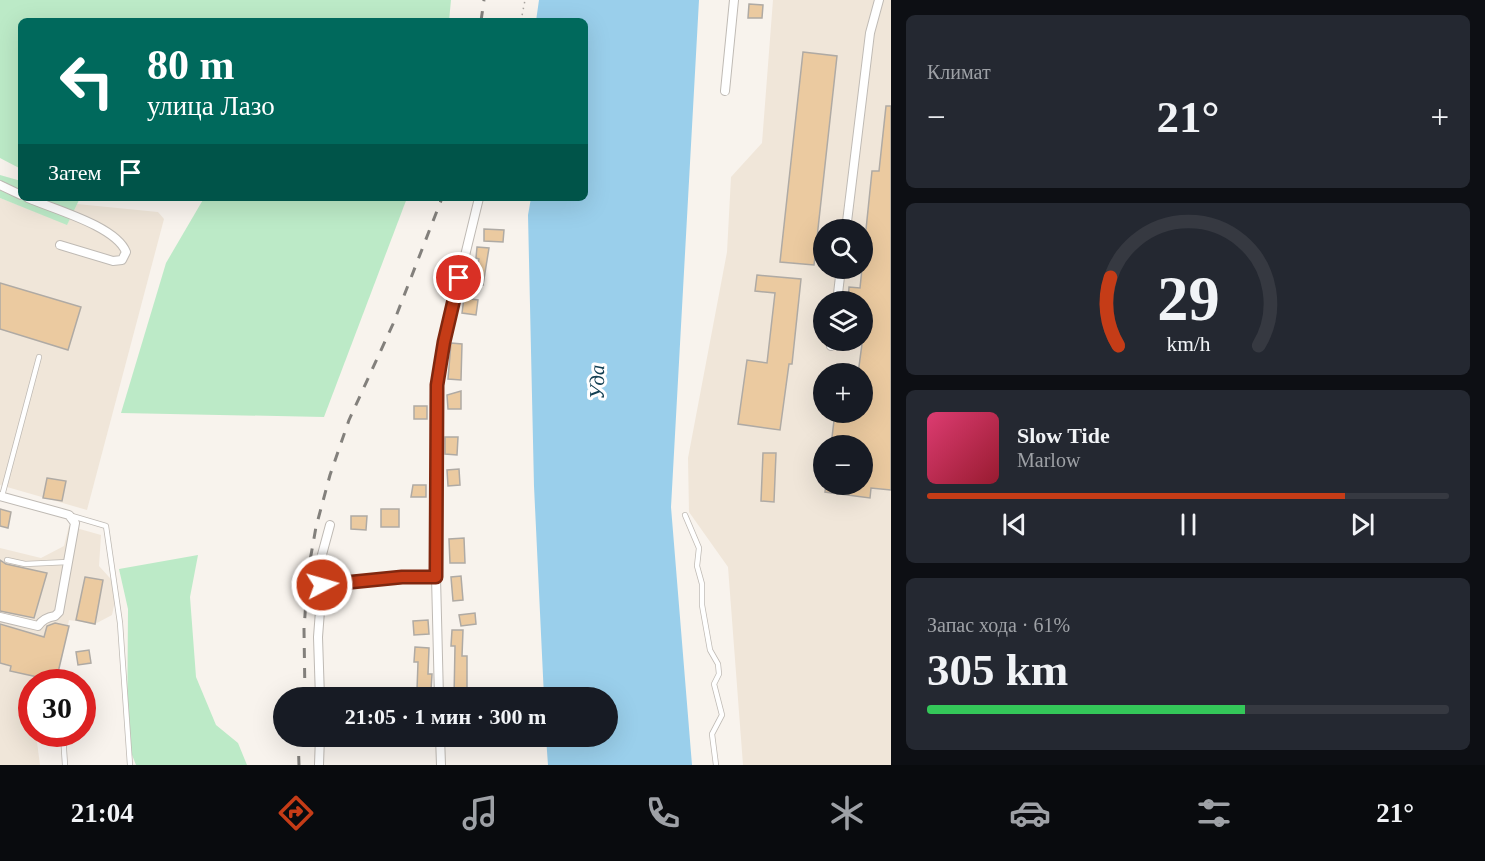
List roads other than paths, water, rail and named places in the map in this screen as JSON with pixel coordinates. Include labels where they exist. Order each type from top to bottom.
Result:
[{"type":"street","points":[[725,91],[734,0]]},
{"type":"street","points":[[847,219],[870,33],[879,0]]},
{"type":"street","points":[[0,185],[18,194]]},
{"type":"street","points":[[35,201],[91,224],[112,236],[124,246],[126,252],[122,260],[113,261],[60,245]]},
{"type":"street","points":[[439,687],[436,577],[437,385],[444,342],[478,201]]},
{"type":"street","points":[[0,617],[38,626],[59,612],[75,523],[72,516],[1,496]]},
{"type":"street","points":[[320,687],[318,638],[322,585],[321,561],[330,525]]},
{"type":"street","points":[[322,585],[402,577],[436,577]]},
{"type":"street","points":[[319,765],[320,747]]},
{"type":"street","points":[[440,747],[441,765]]},
{"type":"lane","points":[[1,496],[39,357]]},
{"type":"lane","points":[[685,515],[699,548],[698,566],[702,584],[702,605],[710,650],[718,664],[719,674],[714,684],[722,715],[712,734],[716,765]]},
{"type":"lane","points":[[72,516],[106,526],[120,623],[130,765]]},
{"type":"lane","points":[[7,560],[25,564],[68,562]]},
{"type":"lane","points":[[64,747],[65,765]]},
{"type":"water","name":"Уда","points":[[539,0],[699,0],[671,507],[692,765],[548,765],[547,747],[618,747],[618,687],[544,687],[534,486],[528,215],[530,201],[588,201],[588,18],[536,18]]},
{"type":"railway","points":[[481,18],[484,0]]},
{"type":"railway","points":[[305,687],[304,629],[308,572],[316,527],[330,475],[349,420],[393,324],[441,201]]},
{"type":"railway","points":[[298,747],[299,765]]}]
